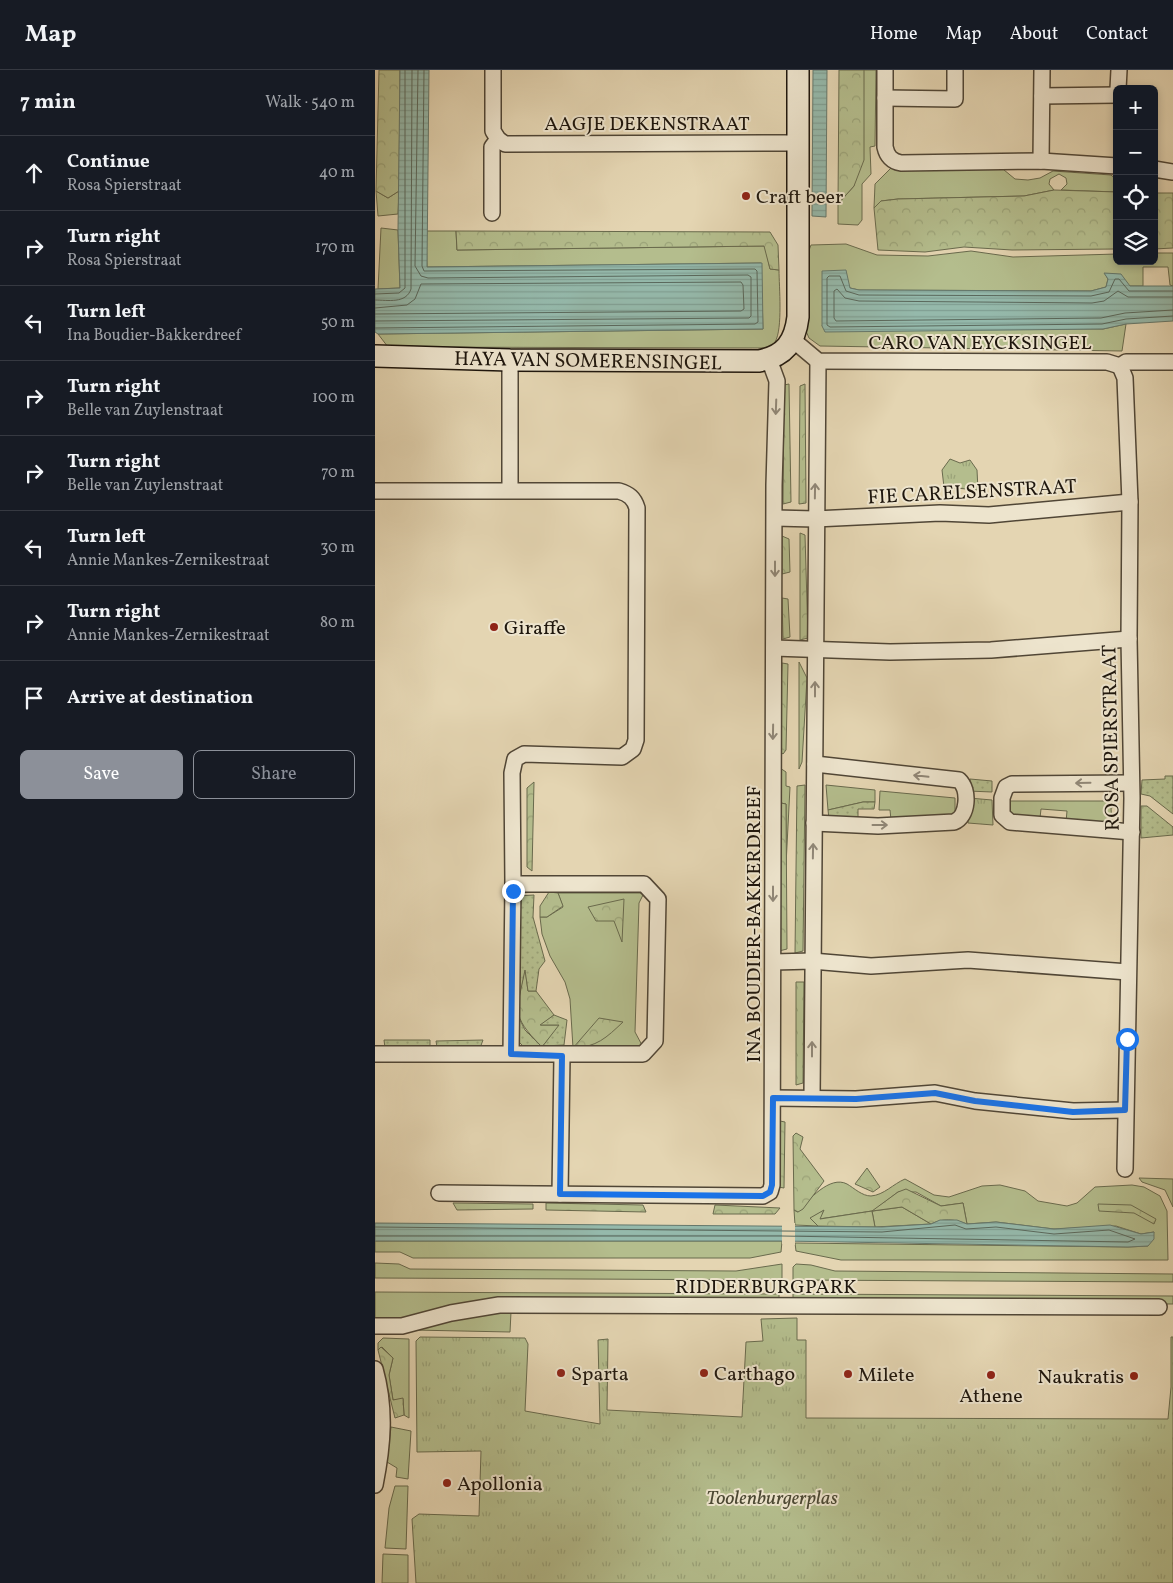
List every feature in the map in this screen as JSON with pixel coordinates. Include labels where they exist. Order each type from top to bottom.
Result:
[{"type":"street","points":[[492,213],[492,147],[498,139],[493,131],[493,70]]},
{"type":"street","points":[[769,359],[785,350],[793,340],[797,316],[798,70]]},
{"type":"street","points":[[885,70],[885,147],[886,153],[893,161],[1041,160],[1113,166]]},
{"type":"street","points":[[885,98],[955,99],[955,70]]},
{"type":"street","points":[[1041,160],[1042,70]]},
{"type":"street","points":[[1118,85],[1119,70]]},
{"type":"street","points":[[1042,96],[1113,95]]},
{"type":"street","name":"AAGJE DEKENSTRAAT","points":[[498,139],[505,144],[798,143]]},
{"type":"street","points":[[1158,170],[1173,172]]},
{"type":"street","points":[[793,340],[818,361],[815,519],[815,764],[811,961],[812,1098]]},
{"type":"street","name":"HAYA VAN SOMERENSINGEL","points":[[375,356],[510,360],[769,359]]},
{"type":"street","name":"INA BOUDIER-BAKKERDREEF","points":[[560,1194],[763,1196],[770,1192],[772,1185],[777,381],[769,359]]},
{"type":"street","points":[[510,360],[511,490]]},
{"type":"street","name":"CARO VAN EYCKSINGEL","points":[[818,361],[1107,362],[1120,366],[1126,362],[1173,362]]},
{"type":"street","name":"ROSA SPIERSTRAAT","points":[[1120,366],[1125,378],[1131,502],[1129,639],[1131,832],[1125,1169]]},
{"type":"street","points":[[375,491],[619,491],[629,494],[635,500],[637,508],[636,740],[633,749],[622,757],[525,754],[515,759],[512,773],[511,1054]]},
{"type":"street","name":"FIE CARELSENSTRAAT","points":[[815,519],[940,513],[989,515],[1131,502]]},
{"type":"street","points":[[775,518],[815,519]]},
{"type":"street","points":[[774,648],[890,652],[991,650],[1129,639]]},
{"type":"street","points":[[814,823],[878,826],[954,822],[960,820],[964,813],[966,789],[959,780],[815,764]]},
{"type":"street","points":[[1131,783],[1012,784],[1006,787],[1002,798],[1002,815],[1010,822],[1131,832]]},
{"type":"street","points":[[375,1054],[562,1056],[643,1054],[655,1041],[658,899],[644,884],[513,884]]},
{"type":"street","points":[[773,962],[811,961],[871,966],[968,960],[1128,972]]},
{"type":"street","points":[[439,1193],[560,1194],[562,1056]]},
{"type":"street","points":[[773,1098],[856,1099],[935,1093],[975,1101],[1073,1112],[1125,1110]]},
{"type":"street","name":"RIDDERBURGPARK","points":[[375,1326],[402,1326],[451,1313],[499,1305],[1159,1307]]},
{"type":"street","points":[[375,1369],[379,1384],[383,1428],[375,1485]]},
{"type":"green space","points":[[379,70],[400,70],[399,191],[388,198],[376,191]]},
{"type":"green space","points":[[839,70],[864,70],[864,160],[854,186],[838,204]]},
{"type":"green space","points":[[863,70],[876,70],[875,146],[870,147],[871,174],[862,184],[862,220],[858,225],[838,224],[838,204],[854,186]]},
{"type":"green space","points":[[998,165],[1015,179],[1028,180],[1040,178],[1053,171],[1111,175],[1113,177],[1113,192],[1061,190],[1067,184],[1066,178],[1059,174],[1050,179],[1049,184],[1054,190],[1024,196],[898,199],[881,201],[874,208],[875,184],[891,168]]},
{"type":"green space","points":[[1054,190],[1113,192],[1113,249],[1012,250],[964,247],[925,252],[878,250],[874,208],[881,201],[1024,196]]},
{"type":"green space","points":[[376,191],[388,198],[399,191],[398,214],[378,216]]},
{"type":"green space","points":[[1158,193],[1173,193],[1173,248],[1158,249]]},
{"type":"green space","points":[[381,228],[398,230],[400,288],[378,289]]},
{"type":"green space","points":[[426,231],[456,231],[457,250],[765,246],[770,269],[779,270],[780,318],[777,336],[772,345],[763,348],[388,347],[378,334],[763,329],[761,263],[427,267]]},
{"type":"green space","points":[[456,231],[770,232],[778,245],[779,270],[770,269],[764,246],[457,250]]},
{"type":"green space","points":[[846,244],[877,255],[928,256],[971,251],[1013,257],[1113,254],[1113,265],[1158,265],[1158,253],[1173,253],[1173,286],[1170,285],[1168,267],[1143,267],[1143,286],[1129,286],[1105,274],[1108,279],[1106,287],[1091,291],[859,290],[850,288],[846,281],[822,326],[1103,329],[1126,324],[1122,351],[820,346],[809,338],[806,331],[808,253],[811,245]]},
{"type":"green space","points":[[789,384],[791,502],[783,504],[784,385]]},
{"type":"green space","points":[[805,384],[806,503],[799,504],[800,386]]},
{"type":"green space","points":[[950,459],[960,463],[970,460],[977,470],[978,490],[944,487],[942,470]]},
{"type":"green space","points":[[800,533],[805,535],[808,638],[800,640]]},
{"type":"green space","points":[[782,536],[789,539],[790,572],[782,574]]},
{"type":"green space","points":[[782,598],[788,599],[790,637],[783,639]]},
{"type":"green space","points":[[799,662],[807,678],[802,762],[799,769]]},
{"type":"green space","points":[[782,663],[788,664],[786,750],[783,754],[779,751]]},
{"type":"green space","points":[[777,766],[786,772],[786,786],[790,787],[786,865],[786,804],[781,803]]},
{"type":"green space","points":[[1165,776],[1173,776],[1173,814],[1150,796],[1141,794],[1142,780],[1165,779]]},
{"type":"green space","points":[[970,779],[992,781],[992,792],[968,791]]},
{"type":"green space","points":[[534,782],[532,871],[527,867],[527,788]]},
{"type":"green space","points":[[805,785],[803,951],[795,953],[797,786]]},
{"type":"green space","points":[[826,785],[875,790],[875,802],[863,802],[828,810]]},
{"type":"green space","points":[[880,791],[955,798],[955,811],[951,816],[891,820],[890,810],[879,810]]},
{"type":"green space","points":[[969,798],[992,800],[993,825],[968,823]]},
{"type":"green space","points":[[1005,801],[1115,801],[1115,807],[1111,808],[1112,824],[1066,822],[1067,811],[1041,809],[1040,818],[1011,816]]},
{"type":"green space","points":[[863,802],[875,802],[874,809],[858,809],[858,819],[829,819],[828,810]]},
{"type":"green space","points":[[781,803],[786,804],[787,949],[779,951]]},
{"type":"green space","points":[[1141,806],[1147,806],[1173,827],[1173,835],[1141,838]]},
{"type":"green space","points":[[549,892],[558,893],[563,906],[547,917],[540,917],[540,906]]},
{"type":"green space","points":[[558,893],[644,893],[639,903],[635,1032],[643,1047],[573,1048],[570,999],[565,982],[550,956],[542,934],[540,917],[547,917],[563,907]]},
{"type":"green space","points":[[534,895],[533,917],[545,961],[539,969],[536,991],[528,991],[525,970],[518,1003],[517,896]]},
{"type":"green space","points":[[624,899],[622,942],[614,921],[596,921],[588,907]]},
{"type":"green space","points":[[525,968],[528,991],[536,991],[554,1015],[541,1025],[560,1025],[542,1047],[524,1027],[518,1011]]},
{"type":"green space","points":[[796,982],[804,982],[803,1083],[796,1085]]},
{"type":"green space","points":[[516,1012],[525,1030],[541,1046],[524,1047],[518,1041]]},
{"type":"green space","points":[[554,1015],[567,1020],[564,1045],[543,1046],[559,1025],[540,1025]]},
{"type":"green space","points":[[599,1018],[623,1022],[601,1041],[589,1046],[573,1048]]},
{"type":"green space","points":[[384,1040],[430,1040],[430,1047],[385,1048]]},
{"type":"green space","points":[[483,1040],[480,1048],[437,1047],[436,1041]]},
{"type":"green space","points":[[780,1121],[785,1122],[784,1188],[778,1187]]},
{"type":"green space","points":[[796,1133],[803,1137],[800,1149],[824,1181],[803,1209],[798,1212],[794,1210],[793,1136]]},
{"type":"green space","points":[[867,1168],[880,1187],[873,1192],[855,1184]]},
{"type":"green space","points":[[1139,1178],[1173,1179],[1173,1207],[1165,1190],[1142,1182]]},
{"type":"green space","points":[[905,1179],[934,1195],[949,1197],[982,1186],[1000,1185],[1025,1191],[1038,1201],[1067,1206],[1077,1203],[1095,1187],[1132,1185],[1144,1187],[1160,1196],[1167,1211],[1168,1260],[841,1260],[796,1251],[795,1243],[1148,1246],[1154,1232],[1141,1234],[1116,1226],[1054,1229],[996,1222],[967,1224],[963,1203],[941,1206],[916,1192],[898,1192],[873,1211],[902,1207],[931,1224],[875,1227],[872,1211],[819,1219],[823,1211],[811,1218],[818,1226],[795,1225],[794,1210],[798,1212],[813,1195],[834,1183],[847,1184],[864,1195],[871,1196],[880,1194]]},
{"type":"green space","points":[[906,1189],[941,1206],[963,1203],[967,1224],[949,1220],[931,1224],[902,1207],[872,1211],[898,1192]]},
{"type":"green space","points":[[453,1203],[533,1204],[533,1209],[457,1210]]},
{"type":"green space","points":[[546,1203],[643,1205],[646,1212],[546,1210]]},
{"type":"green space","points":[[1098,1204],[1131,1205],[1156,1219],[1154,1224],[1134,1213],[1099,1211]]},
{"type":"green space","points":[[715,1205],[780,1208],[775,1214],[713,1214]]},
{"type":"green space","points":[[824,1210],[820,1219],[872,1211],[875,1227],[818,1226],[810,1218]]},
{"type":"green space","points":[[375,1241],[782,1241],[781,1252],[750,1258],[413,1258],[400,1252],[375,1252]]},
{"type":"green space","points":[[375,1263],[399,1264],[410,1269],[736,1271],[782,1264],[782,1280],[375,1278]]},
{"type":"green space","points":[[796,1264],[811,1265],[835,1271],[1173,1274],[1173,1282],[793,1280],[793,1267]]},
{"type":"green space","points":[[375,1292],[779,1294],[779,1301],[523,1300],[410,1320],[375,1320]]},
{"type":"green space","points":[[793,1294],[1173,1296],[1173,1304],[793,1302]]},
{"type":"green space","points":[[511,1312],[510,1332],[413,1330],[457,1316]]},
{"type":"green space","name":"Toolenburgerplas","points":[[797,1318],[797,1340],[806,1340],[806,1418],[1168,1419],[1171,1387],[1171,1337],[1173,1337],[1173,1583],[416,1583],[412,1519],[419,1514],[479,1516],[481,1451],[417,1452],[416,1341],[420,1337],[525,1338],[528,1344],[525,1411],[600,1424],[598,1340],[608,1339],[607,1410],[742,1417],[746,1342],[763,1341],[761,1319]]},
{"type":"green space","points":[[383,1338],[409,1339],[409,1418],[404,1415],[403,1399],[393,1400],[389,1375],[393,1358],[382,1347],[378,1350],[378,1343]]},
{"type":"green space","points":[[381,1347],[393,1358],[389,1375],[393,1400],[403,1398],[404,1415],[395,1418],[378,1350]]},
{"type":"green space","points":[[391,1427],[411,1431],[408,1479],[396,1477],[397,1468],[387,1462]]},
{"type":"green space","points":[[395,1486],[408,1486],[406,1549],[385,1548],[389,1508]]},
{"type":"green space","points":[[383,1554],[408,1555],[408,1583],[382,1583]]},
{"type":"water","points":[[400,70],[429,70],[427,267],[762,263],[763,329],[378,334],[375,332],[375,289],[400,288],[398,230]]},
{"type":"water","points":[[813,70],[827,70],[826,217],[812,216]]},
{"type":"water","points":[[846,270],[850,288],[859,290],[1091,291],[1106,287],[1108,279],[1104,273],[1121,274],[1130,286],[1173,286],[1173,321],[1126,324],[1103,329],[825,332],[822,326],[822,271]]},
{"type":"water","points":[[940,1220],[957,1220],[967,1224],[996,1222],[1054,1229],[1110,1225],[1141,1234],[1154,1232],[1154,1239],[1148,1246],[1128,1247],[782,1241],[375,1241],[375,1223],[882,1227],[931,1224]]},
{"type":"pier","points":[[782,1223],[795,1223],[795,1245],[782,1244]]},
{"type":"place","name":"Craft beer","points":[[746,196]]},
{"type":"place","name":"Giraffe","points":[[494,627]]},
{"type":"place","name":"Sparta","points":[[561,1373]]},
{"type":"place","name":"Carthago","points":[[704,1373]]},
{"type":"place","name":"Milete","points":[[848,1374]]},
{"type":"place","name":"Athene","points":[[991,1375]]},
{"type":"place","name":"Naukratis","points":[[1134,1376]]},
{"type":"place","name":"Apollonia","points":[[447,1483]]},
{"type":"route","points":[[513,891],[511,1054],[562,1056],[560,1194],[763,1196],[770,1192],[772,1185],[773,1098],[856,1099],[935,1093],[975,1101],[1073,1112],[1125,1110],[1127,1039]]}]
